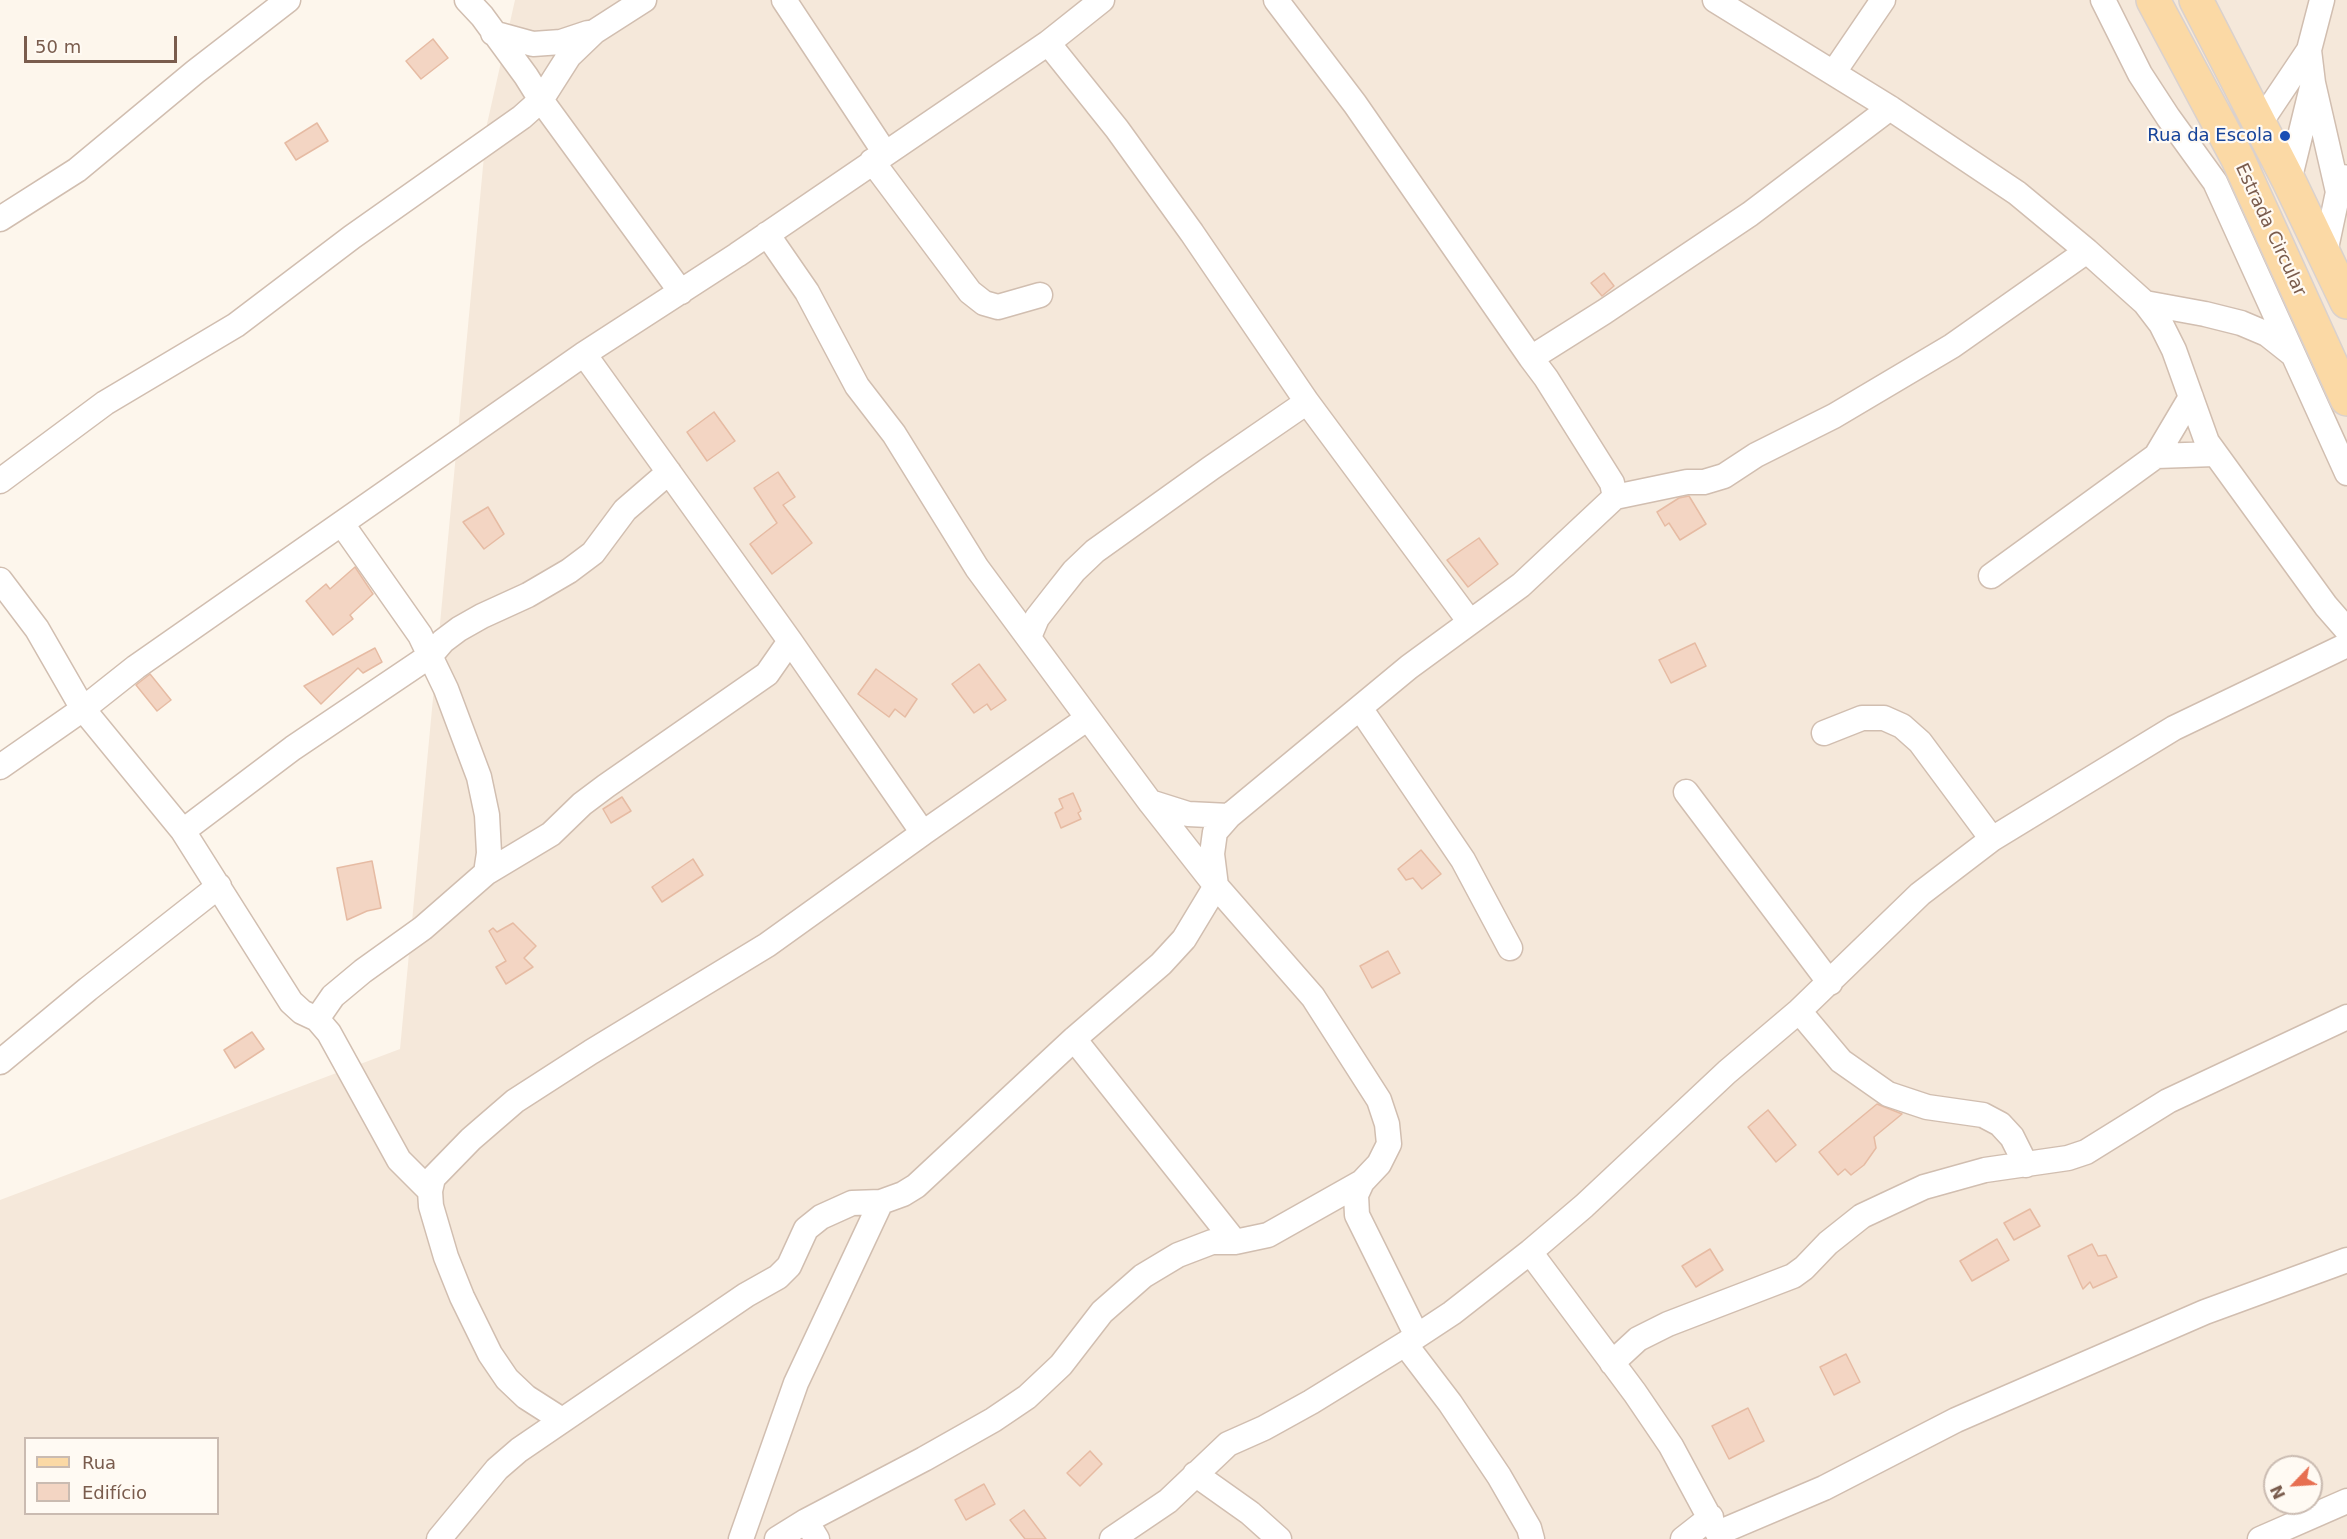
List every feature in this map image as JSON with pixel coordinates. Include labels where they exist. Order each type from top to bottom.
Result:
[{"type":"main road","name":"Estrada Circular","points":[[2152,0],[2238,159],[2347,399]]},
{"type":"main road","name":"Estrada Circular","points":[[2196,0],[2260,123],[2347,302]]},
{"type":"street","points":[[0,219],[77,170],[195,72],[288,0]]},
{"type":"street","points":[[466,0],[526,76],[541,100],[681,291]]},
{"type":"street","points":[[0,481],[98,408],[236,325],[352,237],[522,117],[541,100],[569,56],[594,32],[644,0]]},
{"type":"street","points":[[784,0],[878,157],[970,292],[984,303],[998,307],[1040,295]]},
{"type":"street","points":[[0,767],[83,709],[136,667],[584,354],[767,234],[1048,43],[1102,0]]},
{"type":"street","points":[[1276,0],[1355,104],[1546,378],[1612,483],[1615,497]]},
{"type":"street","points":[[1715,0],[1834,72],[2017,193],[2145,303],[2161,324],[2174,350],[2207,442],[2326,606],[2347,630]]},
{"type":"street","points":[[1834,72],[1883,0]]},
{"type":"street","points":[[2103,0],[2140,74],[2215,182],[2347,473]]},
{"type":"street","points":[[2260,123],[2309,50],[2322,0]]},
{"type":"street","points":[[493,33],[533,44],[561,42],[594,32]]},
{"type":"street","points":[[1048,43],[1117,129],[1186,223],[1307,402],[1470,622]]},
{"type":"street","points":[[2309,50],[2313,83],[2338,192]]},
{"type":"street","points":[[2289,181],[2313,83]]},
{"type":"street","points":[[1531,358],[1605,312],[1750,214],[1890,108]]},
{"type":"street","points":[[2325,253],[2338,192],[2347,166]]},
{"type":"street","points":[[767,234],[807,292],[857,386],[894,434],[977,568],[1150,802],[1216,886],[1313,997],[1379,1100],[1387,1124],[1389,1144],[1379,1164],[1362,1182],[1268,1235],[1235,1242],[1212,1242],[1179,1255],[1143,1276],[1102,1312],[1061,1365],[1027,1397],[812,1530],[777,1539]]},
{"type":"street","points":[[439,1539],[497,1470],[519,1450],[746,1295],[778,1277],[789,1266],[806,1229],[821,1217],[852,1203],[880,1202],[903,1194],[916,1186],[1184,939],[1216,886],[1212,855],[1215,832],[1229,816],[1409,667],[1521,585],[1615,497],[1687,482],[1704,482],[1724,476],[1756,455],[1834,416],[1952,346],[2087,251]]},
{"type":"street","points":[[2145,303],[2241,323],[2267,334],[2295,357]]},
{"type":"street","points":[[584,354],[790,641],[923,833]]},
{"type":"street","points":[[1990,576],[2156,456],[2191,397]]},
{"type":"street","points":[[1029,637],[1037,618],[1054,595],[1095,551],[1307,402]]},
{"type":"street","points":[[2156,456],[2215,454]]},
{"type":"street","points":[[183,831],[293,747],[431,655],[443,641],[459,629],[546,585],[577,565],[592,553],[625,510],[669,472]]},
{"type":"street","points":[[342,524],[414,627],[431,655],[446,689],[479,777],[487,815],[489,853],[486,873]]},
{"type":"street","points":[[0,580],[37,629],[83,709],[183,831],[291,1002],[302,1012],[317,1019],[329,1033],[399,1160],[430,1191]]},
{"type":"street","points":[[317,1019],[333,996],[431,921],[486,873],[551,834],[582,804],[606,786],[766,674],[790,641]]},
{"type":"street","points":[[1112,1539],[1168,1501],[1228,1444],[1264,1428],[1311,1402],[1411,1340],[1452,1313],[1530,1252],[1584,1206],[1726,1072],[1830,983],[1920,894],[1992,840],[2174,728],[2347,645]]},
{"type":"street","points":[[1360,708],[1464,860],[1510,948]]},
{"type":"street","points":[[562,1420],[526,1397],[507,1379],[490,1354],[462,1297],[446,1257],[430,1206],[430,1191],[434,1178],[471,1139],[515,1101],[767,945],[1088,718]]},
{"type":"street","points":[[1824,733],[1862,718],[1884,718],[1902,726],[1920,742],[1992,840]]},
{"type":"street","points":[[1686,792],[1830,983]]},
{"type":"street","points":[[1150,802],[1188,814],[1229,816]]},
{"type":"street","points":[[0,1062],[219,886]]},
{"type":"street","points":[[1799,1011],[1841,1061],[1888,1094],[1927,1107],[1983,1114],[2000,1124],[2012,1137],[2026,1165]]},
{"type":"street","points":[[1612,1363],[1638,1339],[1668,1324],[1792,1275],[1804,1268],[1828,1244],[1862,1216],[1924,1187],[1985,1170],[2068,1158],[2086,1152],[2168,1101],[2347,1017]]},
{"type":"street","points":[[1074,1039],[1235,1242]]},
{"type":"street","points":[[1362,1182],[1356,1195],[1357,1215],[1411,1340],[1499,1476],[1529,1528],[1532,1539]]},
{"type":"street","points":[[741,1539],[796,1383],[880,1202]]},
{"type":"street","points":[[1530,1252],[1671,1446],[1717,1530]]},
{"type":"street","points":[[1683,1539],[1717,1530],[1824,1488],[1956,1420],[2205,1312],[2347,1260]]},
{"type":"street","points":[[1195,1474],[1250,1513],[1279,1539]]},
{"type":"street","points":[[2260,1539],[2347,1501]]},
{"type":"shaded area","points":[[515,0],[2347,0],[2347,1539],[0,1539],[0,1200],[400,1049],[487,124]]},
{"type":"building","points":[[433,39],[448,58],[421,79],[406,61]]},
{"type":"building","points":[[317,123],[328,141],[296,160],[285,143]]},
{"type":"building","points":[[1604,273],[1614,286],[1602,296],[1591,283]]},
{"type":"building","points":[[714,412],[735,441],[707,461],[687,432]]},
{"type":"building","points":[[778,472],[795,497],[783,505],[812,543],[772,574],[750,544],[777,523],[754,488]]},
{"type":"building","points":[[1689,496],[1706,524],[1680,540],[1669,523],[1665,526],[1657,512],[1679,498]]},
{"type":"building","points":[[488,507],[504,534],[484,549],[463,522]]},
{"type":"building","points":[[1479,538],[1498,564],[1468,587],[1447,560]]},
{"type":"building","points":[[355,567],[373,594],[350,615],[353,619],[333,635],[306,601],[326,584],[330,589]]},
{"type":"building","points":[[1695,643],[1706,666],[1671,683],[1659,660]]},
{"type":"building","points":[[375,648],[382,662],[363,673],[358,668],[321,704],[304,686]]},
{"type":"building","points":[[979,664],[1006,700],[991,710],[987,704],[974,713],[952,684]]},
{"type":"building","points":[[876,669],[917,699],[905,717],[895,709],[889,717],[858,694]]},
{"type":"building","points":[[150,674],[171,700],[157,711],[136,685]]},
{"type":"building","points":[[1073,793],[1081,811],[1078,813],[1081,819],[1061,828],[1055,813],[1063,808],[1059,799]]},
{"type":"building","points":[[622,797],[631,811],[611,823],[603,809]]},
{"type":"building","points":[[1421,850],[1441,874],[1422,889],[1413,878],[1406,880],[1398,869]]},
{"type":"building","points":[[693,859],[703,875],[662,902],[652,887]]},
{"type":"building","points":[[372,861],[381,908],[367,911],[347,920],[337,868]]},
{"type":"building","points":[[513,923],[536,946],[524,958],[533,967],[506,984],[496,967],[506,961],[489,931],[493,928],[497,932]]},
{"type":"building","points":[[1388,951],[1400,973],[1372,988],[1360,966]]},
{"type":"building","points":[[252,1032],[264,1049],[235,1068],[224,1050]]},
{"type":"building","points":[[1877,1104],[1902,1114],[1874,1137],[1876,1148],[1864,1165],[1851,1175],[1845,1169],[1838,1175],[1819,1152]]},
{"type":"building","points":[[1768,1110],[1796,1145],[1776,1162],[1748,1127]]},
{"type":"building","points":[[2030,1209],[2040,1226],[2014,1240],[2004,1223]]},
{"type":"building","points":[[1997,1239],[2009,1260],[1972,1281],[1960,1261]]},
{"type":"building","points":[[2092,1244],[2098,1256],[2106,1255],[2117,1277],[2093,1288],[2090,1282],[2083,1289],[2068,1256]]},
{"type":"building","points":[[1710,1249],[1723,1270],[1696,1287],[1682,1266]]},
{"type":"building","points":[[1846,1354],[1860,1382],[1834,1395],[1820,1367]]},
{"type":"building","points":[[1748,1408],[1764,1441],[1729,1459],[1712,1426]]},
{"type":"building","points":[[1090,1451],[1102,1464],[1080,1486],[1067,1473]]},
{"type":"building","points":[[984,1484],[995,1504],[966,1520],[955,1500]]},
{"type":"building","points":[[1024,1510],[1046,1539],[1025,1539],[1010,1520]]},
{"type":"place","name":"Rua da Escola","points":[[2285,136]]}]
